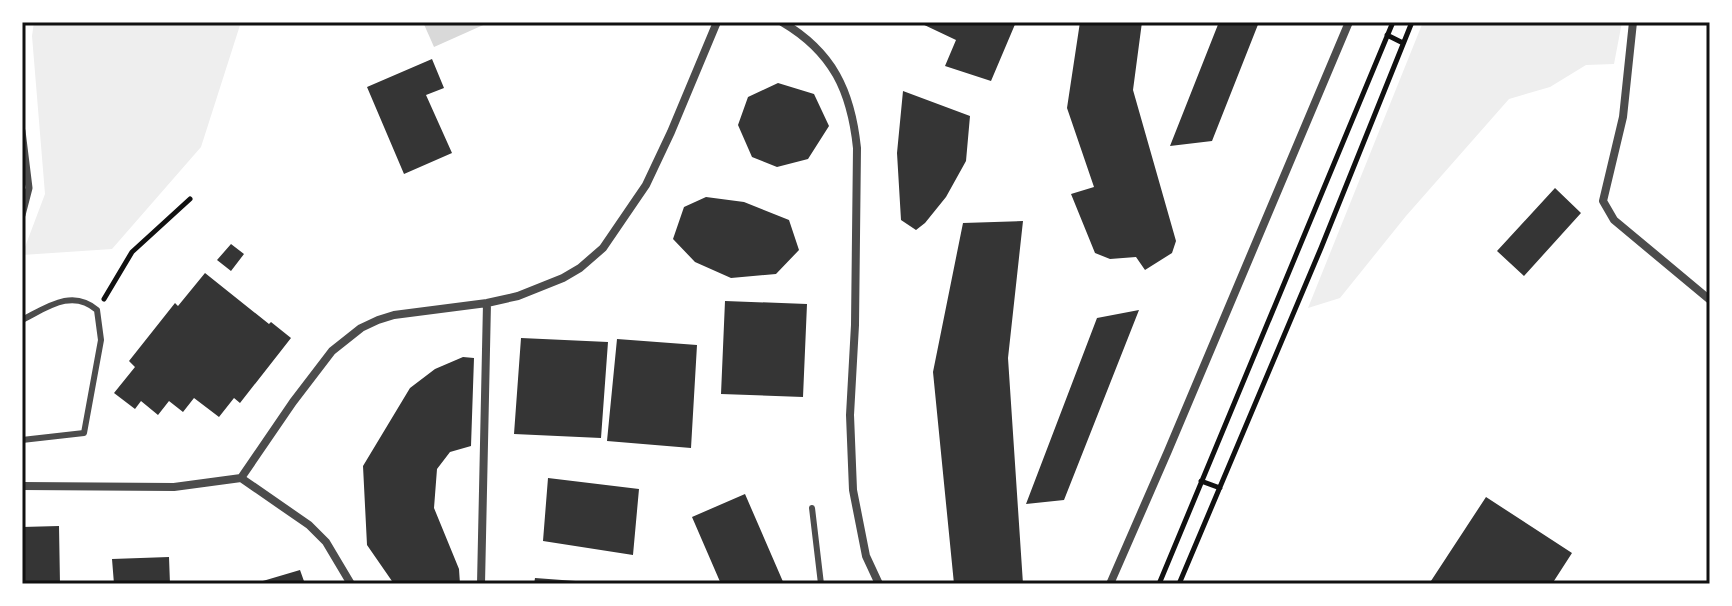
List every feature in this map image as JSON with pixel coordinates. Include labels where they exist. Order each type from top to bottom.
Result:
[{"type":"street","points":[[241,478],[332,351],[361,328],[394,315],[518,296],[563,278],[603,248],[646,185],[717,22]]},
{"type":"street","points":[[782,22],[828,61],[850,102],[855,125],[855,325],[850,415],[853,490],[866,556],[879,584]]},
{"type":"street","points":[[1110,584],[1349,22]]},
{"type":"street","points":[[1633,22],[1623,117],[1603,201],[1614,220],[1710,300]]},
{"type":"street","points":[[22,131],[29,188],[22,215]]},
{"type":"street","points":[[481,584],[487,303]]},
{"type":"street","points":[[22,486],[174,487],[241,478],[309,525],[326,542],[351,584]]},
{"type":"lane","points":[[22,320],[66,300],[85,301],[97,310],[101,340],[84,433],[22,440]]},
{"type":"lane","points":[[812,508],[821,584]]},
{"type":"path","points":[[1159,584],[1393,22]]},
{"type":"path","points":[[1179,584],[1321,248],[1412,22]]},
{"type":"path","points":[[1387,35],[1403,43]]},
{"type":"path","points":[[97,310],[132,252],[190,199]]},
{"type":"path","points":[[1201,481],[1220,488]]},
{"type":"shaded area","points":[[34,22],[241,22],[201,147],[112,249],[22,255],[45,194],[32,36]]},
{"type":"shaded area","points":[[423,22],[490,22],[434,47]]},
{"type":"shaded area","points":[[1423,22],[1622,22],[1614,64],[1586,65],[1550,87],[1509,99],[1406,216],[1340,298],[1308,308]]},
{"type":"building","points":[[918,22],[1016,22],[991,81],[945,66],[956,40]]},
{"type":"building","points":[[1080,22],[1142,22],[1133,90],[1176,241],[1172,253],[1145,270],[1136,257],[1110,259],[1095,253],[1071,194],[1094,187],[1067,108]]},
{"type":"building","points":[[1219,22],[1259,22],[1212,141],[1170,146]]},
{"type":"building","points":[[432,59],[444,88],[426,95],[452,153],[404,174],[367,87]]},
{"type":"building","points":[[778,83],[814,94],[829,126],[808,159],[777,167],[752,157],[738,125],[748,97]]},
{"type":"building","points":[[903,91],[970,116],[966,161],[946,197],[916,230],[901,220],[897,153]]},
{"type":"building","points":[[1555,188],[1581,213],[1524,276],[1497,251]]},
{"type":"building","points":[[706,197],[744,202],[789,220],[799,250],[776,274],[731,278],[695,262],[673,239],[684,207]]},
{"type":"building","points":[[1023,221],[1008,358],[1023,584],[954,584],[933,372],[963,223]]},
{"type":"building","points":[[231,244],[244,254],[231,271],[217,260]]},
{"type":"building","points":[[205,273],[291,338],[240,403],[234,398],[219,417],[194,398],[183,412],[169,401],[158,415],[141,401],[135,409],[114,393],[135,367],[129,361],[175,303],[178,306]]},
{"type":"building","points":[[725,301],[807,304],[803,397],[721,394]]},
{"type":"building","points":[[1139,310],[1064,500],[1026,504],[1097,318]]},
{"type":"building","points":[[521,338],[608,342],[601,438],[514,434]]},
{"type":"building","points":[[617,339],[697,345],[691,448],[607,441]]},
{"type":"building","points":[[463,357],[474,358],[471,446],[450,452],[437,469],[434,508],[459,569],[460,584],[394,584],[367,545],[363,466],[410,388],[435,369]]},
{"type":"building","points":[[548,478],[639,489],[633,555],[543,541]]},
{"type":"building","points":[[745,494],[784,584],[721,584],[692,517]]},
{"type":"building","points":[[1486,497],[1572,553],[1552,584],[1429,584]]},
{"type":"building","points":[[59,526],[60,584],[22,584],[22,527]]},
{"type":"building","points":[[169,557],[170,584],[114,584],[112,559]]},
{"type":"building","points":[[300,570],[305,584],[256,584],[256,583]]},
{"type":"building","points":[[535,578],[589,582],[589,584],[534,584]]}]
